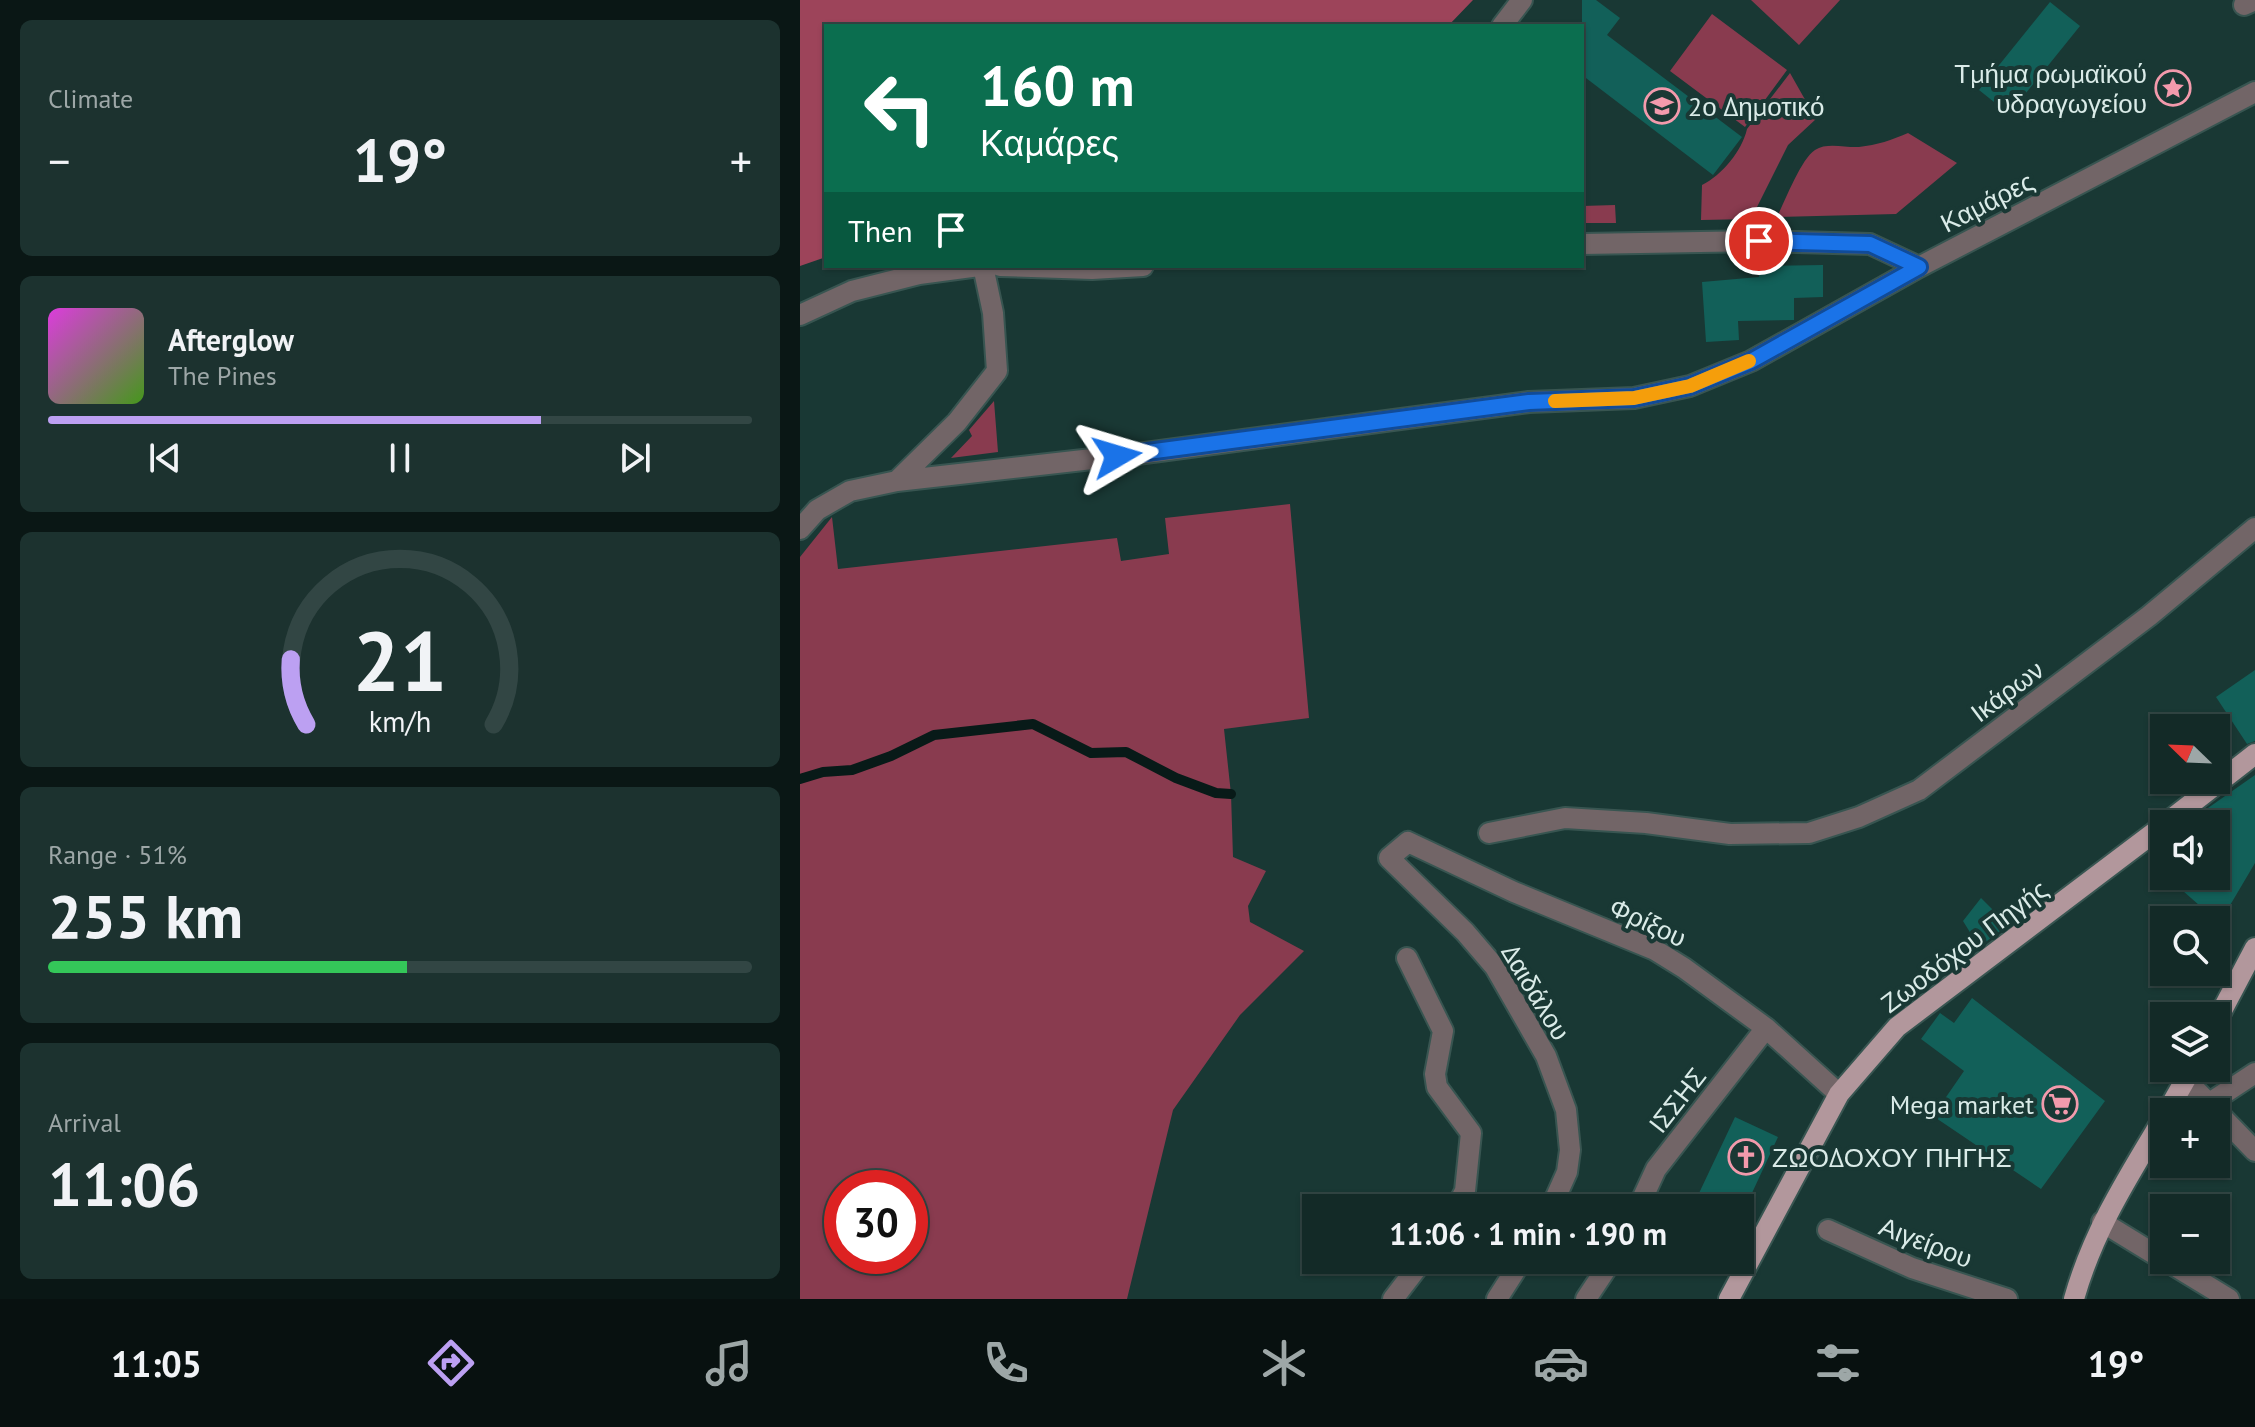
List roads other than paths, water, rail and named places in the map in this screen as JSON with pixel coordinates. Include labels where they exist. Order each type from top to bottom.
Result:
[{"type":"main road","name":"Ζωοδόχου Πηγής","points":[[2183,810],[2255,754]]},
{"type":"main road","name":"Ζωοδόχου Πηγής","points":[[1729,1299],[1839,1094],[1897,1027],[2150,835]]},
{"type":"main road","points":[[2227,1002],[2255,948]]},
{"type":"main road","points":[[2074,1299],[2084,1264],[2102,1222],[2150,1140]]},
{"type":"street","points":[[1504,24],[1522,0]]},
{"type":"street","name":"Καμάρες","points":[[800,529],[817,510],[850,491],[897,481],[1145,453],[1529,402],[1634,398],[1690,386],[1751,361],[1919,267],[2255,92]]},
{"type":"street","points":[[1584,244],[1759,241],[1870,244],[1919,267]]},
{"type":"street","points":[[800,315],[852,291],[919,274],[966,268]]},
{"type":"street","points":[[897,481],[957,422],[997,371],[993,313],[982,268]]},
{"type":"street","points":[[1061,268],[1109,268]]},
{"type":"street","name":"Ικάρων","points":[[1489,833],[1565,818],[1646,823],[1730,834],[1809,833],[1859,817],[1919,790],[2149,616],[2255,528]]},
{"type":"street","name":"Φρίξου","points":[[1408,842],[1514,892],[1655,950],[1766,1028],[1839,1094]]},
{"type":"street","name":"Δαιδάλου","points":[[1408,842],[1389,858],[1465,932],[1495,967],[1546,1056],[1566,1110],[1570,1150],[1567,1172],[1557,1194]]},
{"type":"street","points":[[1407,958],[1443,1031],[1435,1074],[1437,1087],[1471,1133],[1463,1194]]},
{"type":"street","name":"ΙΣΣΗΣ","points":[[1644,1194],[1656,1169],[1766,1028]]},
{"type":"street","points":[[2217,1098],[2255,1073]]},
{"type":"street","points":[[2195,1082],[2208,1098]]},
{"type":"street","points":[[2230,1123],[2255,1151]]},
{"type":"street","points":[[2102,1222],[2150,1251]]},
{"type":"street","name":"Αιγείρου","points":[[1828,1230],[1912,1268],[2007,1299]]},
{"type":"street","points":[[1393,1299],[1412,1274]]},
{"type":"street","points":[[1497,1299],[1513,1274]]},
{"type":"street","points":[[1586,1299],[1603,1274]]},
{"type":"street","points":[[2187,1274],[2229,1299]]},
{"type":"waterway","points":[[800,779],[823,772],[852,770],[891,756],[934,735],[1033,724],[1091,753],[1126,752],[1176,778],[1216,793],[1231,794]]},
{"type":"place","name":"Τμήμα ρωμαϊκού υδραγωγείου","points":[[2173,88]]},
{"type":"place","name":"2ο Δημοτικό","points":[[1662,106]]},
{"type":"place","name":"Mega market","points":[[2060,1104]]},
{"type":"place","name":"ΖΩΟΔΟΧΟΥ ΠΗΓΗΣ","points":[[1746,1157]]}]
